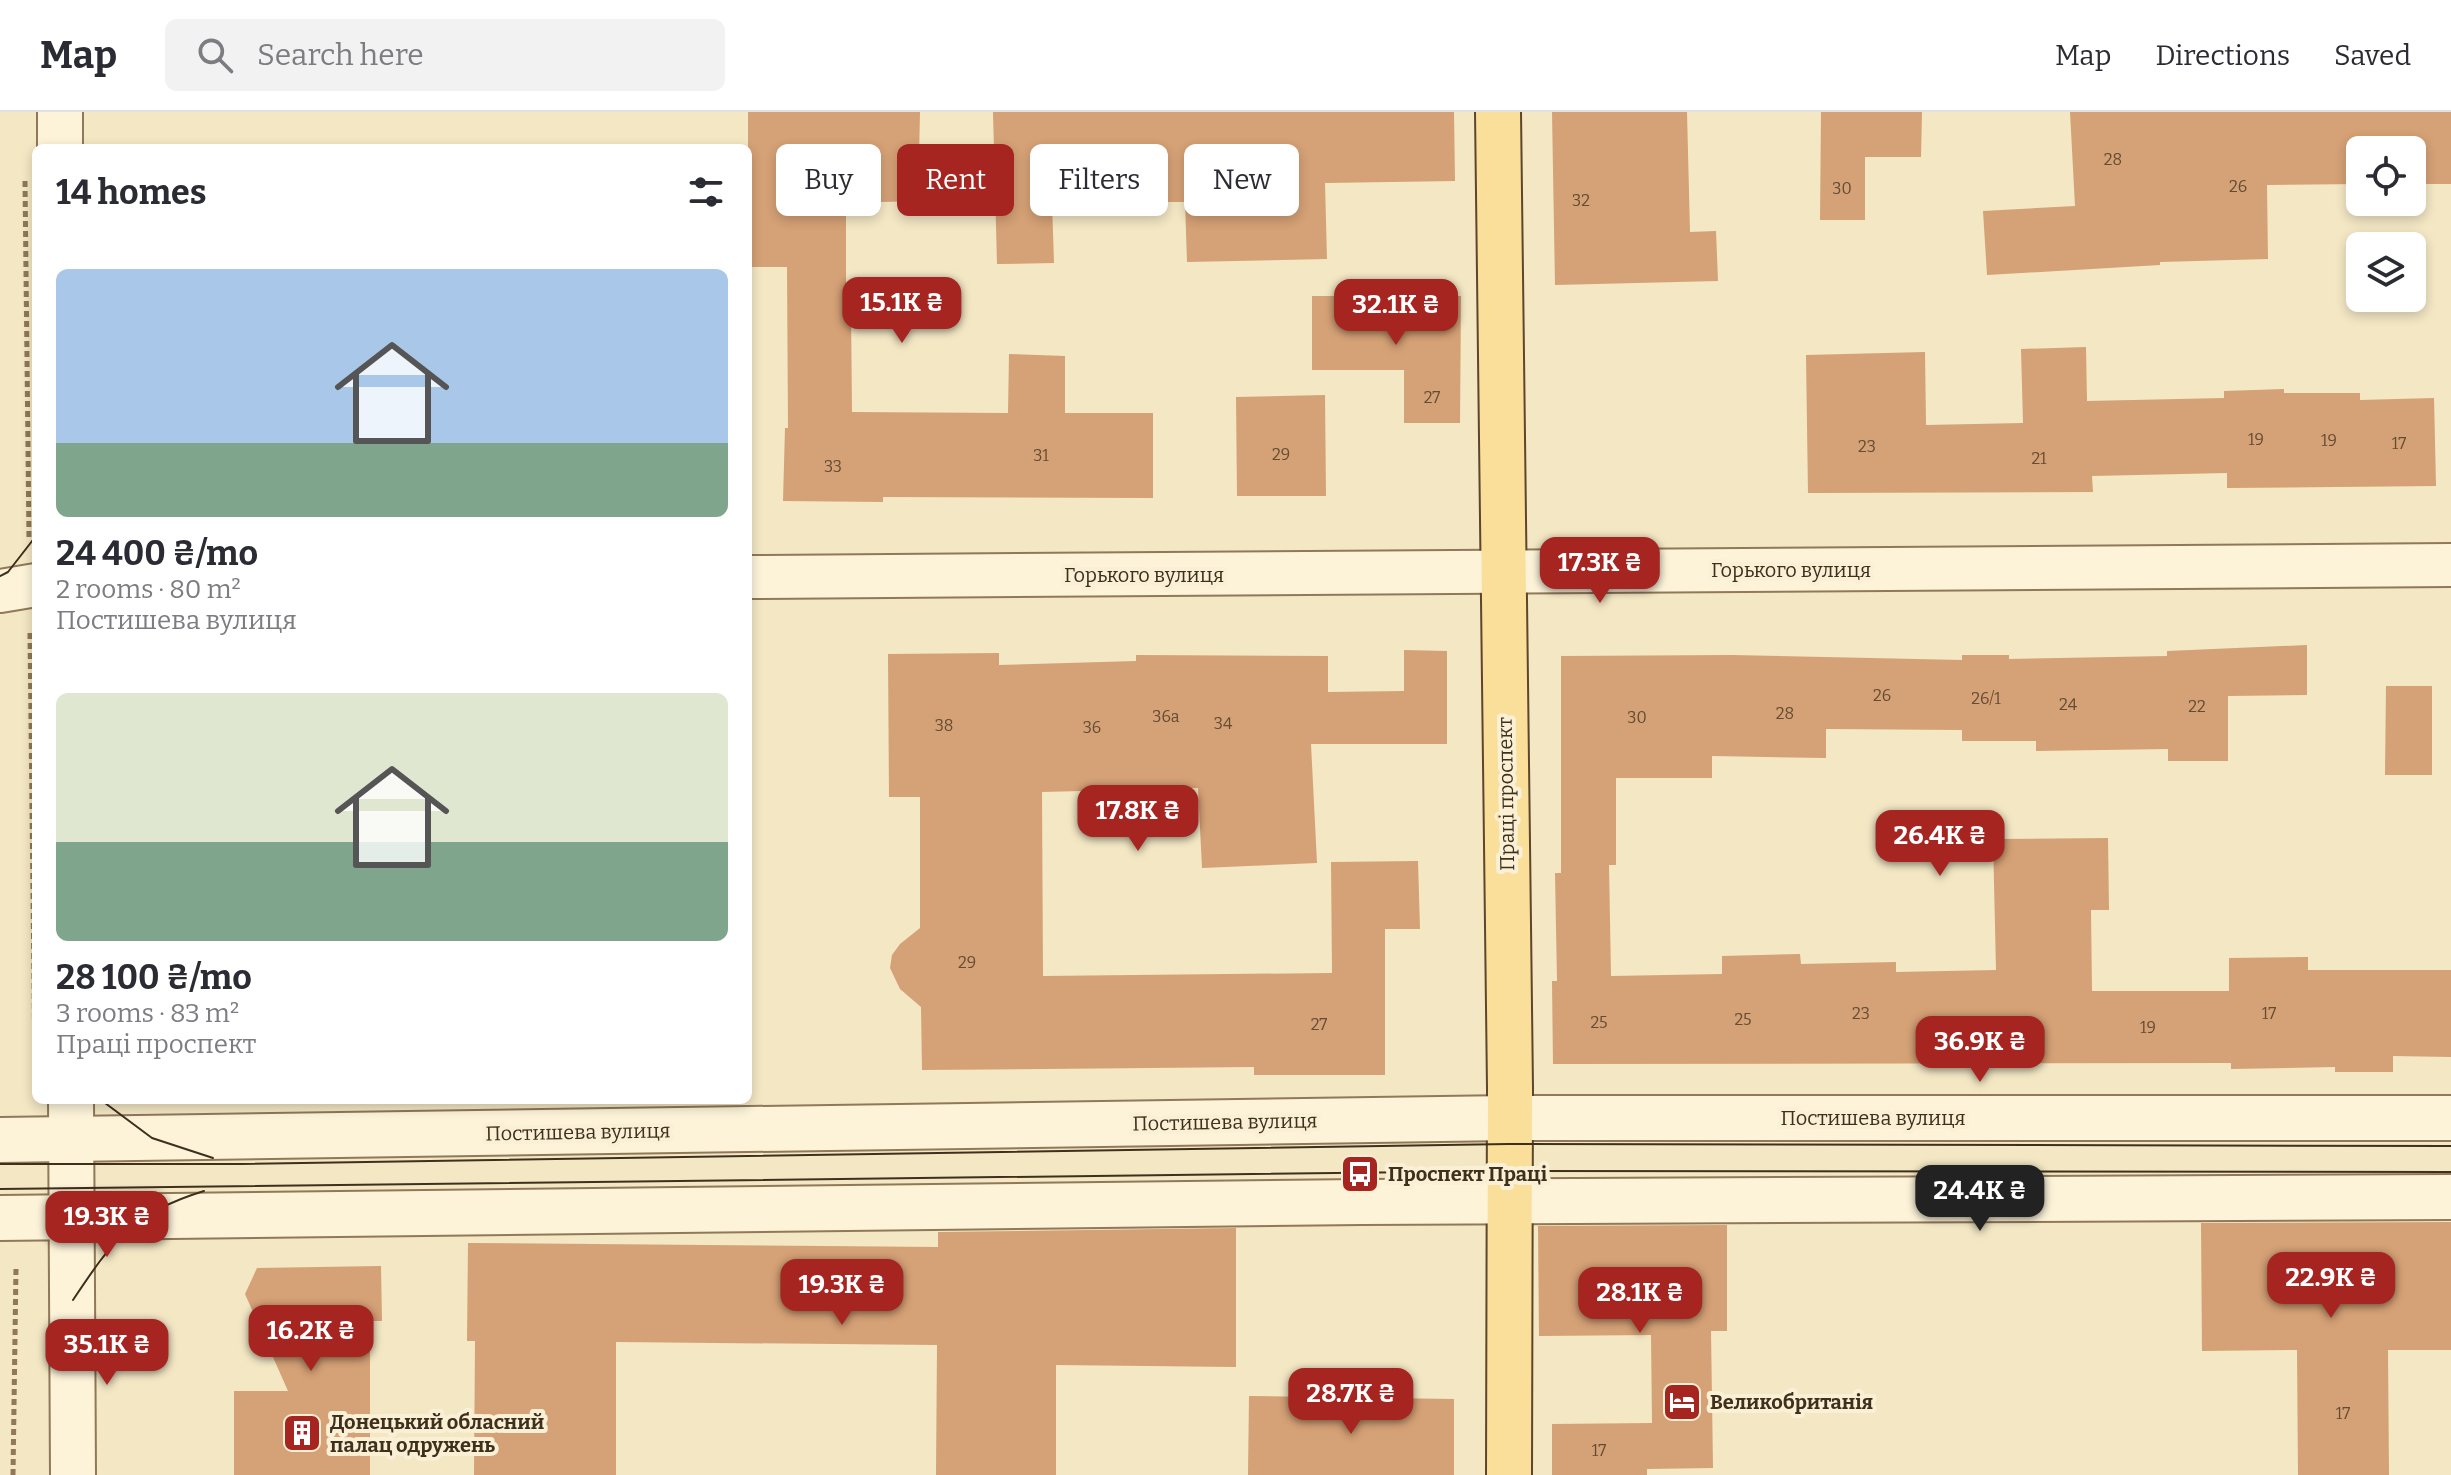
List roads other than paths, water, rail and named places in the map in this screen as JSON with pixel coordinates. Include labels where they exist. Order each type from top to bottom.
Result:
[{"type":"main road","name":"Праці проспект","points":[[1498,112],[1509,1118],[1509,1475]]},
{"type":"street","points":[[60,112],[60,144]]},
{"type":"street","name":"Горького вулиця","points":[[752,577],[2451,565]]},
{"type":"street","name":"Постишева вулиця","points":[[8,1140],[72,1119],[2451,1118]]},
{"type":"street","points":[[72,1119],[73,1475]]},
{"type":"street","points":[[8,1218],[73,1202],[2451,1197]]},
{"type":"tram line","points":[[0,576],[8,572],[32,541]]},
{"type":"tram line","points":[[106,1104],[152,1138],[213,1158]]},
{"type":"tram line","points":[[0,1164],[241,1164],[1508,1144],[2451,1146]]},
{"type":"tram line","points":[[0,1189],[1509,1171],[2451,1172]]},
{"type":"tram line","points":[[73,1300],[126,1231],[159,1209],[204,1191]]},
{"type":"place","name":"Проспект Праці","points":[[1360,1174]]},
{"type":"place","name":"Великобританія","points":[[1682,1402]]},
{"type":"place","name":"Донецький обласний палац одружень","points":[[302,1433]]}]
